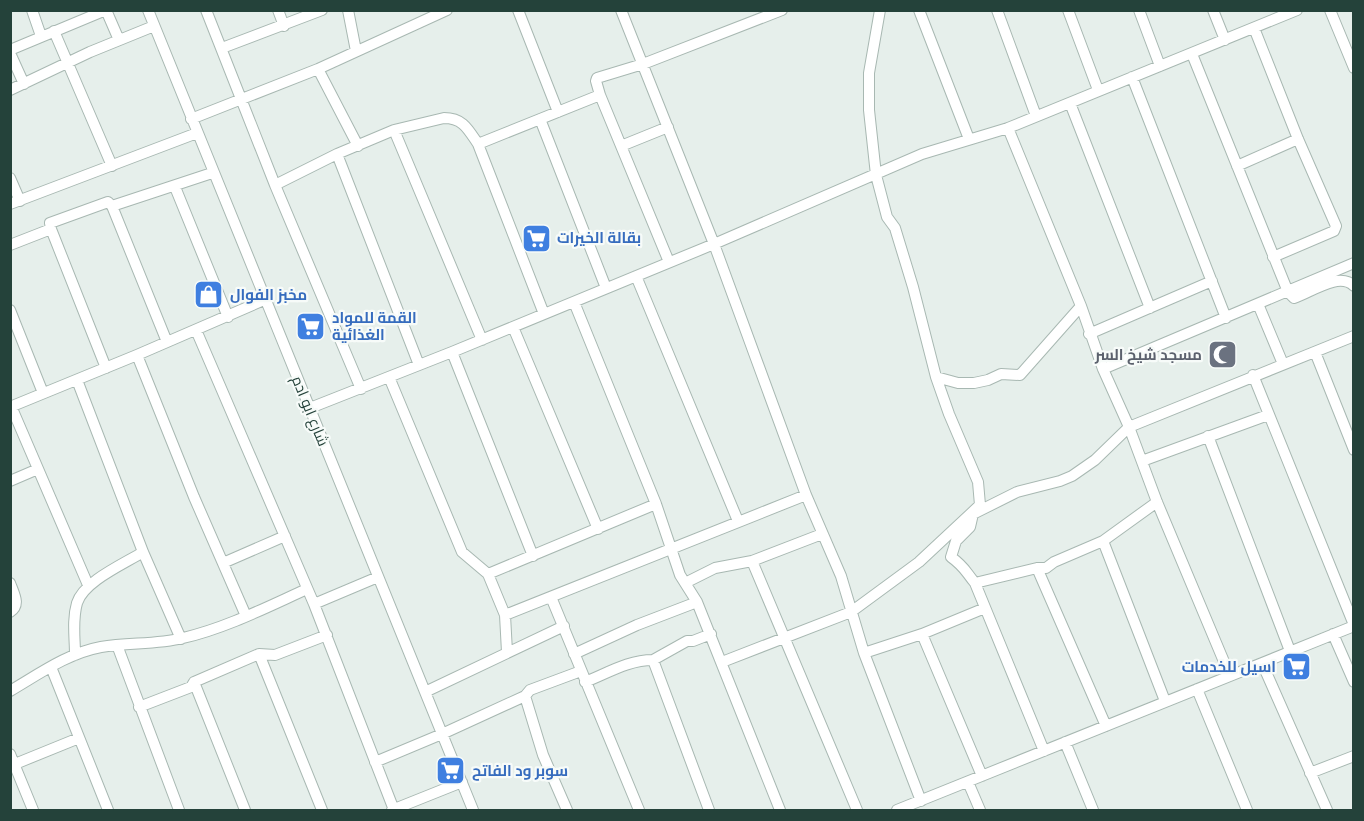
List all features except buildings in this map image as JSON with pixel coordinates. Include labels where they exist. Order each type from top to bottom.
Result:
[{"type":"street","points":[[32,10],[41,36]]},
{"type":"street","points":[[24,84],[10,51],[41,36],[106,10],[119,40]]},
{"type":"street","name":"شارع ابو ادم","points":[[147,10],[473,810]]},
{"type":"street","points":[[206,10],[275,184],[361,389]]},
{"type":"street","points":[[278,10],[284,26]]},
{"type":"street","points":[[222,48],[322,10]]},
{"type":"street","points":[[348,10],[356,51]]},
{"type":"street","points":[[191,119],[318,69],[425,15],[447,10]]},
{"type":"street","points":[[518,10],[558,112]]},
{"type":"street","points":[[621,10],[714,244],[806,495],[841,576],[864,653],[921,801]]},
{"type":"street","points":[[669,262],[600,95],[597,78],[643,64],[782,10]]},
{"type":"street","points":[[722,662],[851,612],[919,562],[980,505],[980,489],[936,377],[913,288],[895,228],[887,217],[876,175],[868,110],[869,73],[880,10]]},
{"type":"street","points":[[919,10],[969,139]]},
{"type":"street","points":[[997,10],[1036,116]]},
{"type":"street","points":[[1068,10],[1098,90]]},
{"type":"street","points":[[1139,10],[1160,66]]},
{"type":"street","points":[[1213,10],[1225,40]]},
{"type":"street","points":[[310,408],[714,244],[922,154],[1008,128],[1192,54],[1284,13],[1298,10]]},
{"type":"street","points":[[1330,10],[1353,68]]},
{"type":"street","points":[[10,90],[154,26]]},
{"type":"street","points":[[1254,28],[1336,229],[1273,257]]},
{"type":"street","points":[[54,31],[66,64],[112,166]]},
{"type":"street","points":[[1192,54],[1291,297],[1297,297],[1339,280],[1350,282],[1353,286]]},
{"type":"street","points":[[318,69],[357,146]]},
{"type":"street","points":[[1132,77],[1226,318]]},
{"type":"street","points":[[478,144],[600,95]]},
{"type":"street","points":[[1070,103],[1150,308]]},
{"type":"street","points":[[275,184],[394,130],[444,118],[452,118],[465,123],[478,144],[544,314]]},
{"type":"street","points":[[540,119],[606,288]]},
{"type":"street","points":[[621,146],[668,127]]},
{"type":"street","points":[[1008,128],[1081,306],[1103,369],[1129,427],[1157,502],[1230,676]]},
{"type":"street","points":[[394,130],[482,340]]},
{"type":"street","points":[[10,178],[15,203],[197,133]]},
{"type":"street","points":[[1237,166],[1298,139]]},
{"type":"street","points":[[337,154],[419,365]]},
{"type":"street","points":[[112,206],[212,173]]},
{"type":"street","points":[[175,187],[228,317]]},
{"type":"street","points":[[106,368],[50,224],[108,202],[112,206],[167,342]]},
{"type":"street","points":[[10,245],[51,229]]},
{"type":"street","points":[[1103,369],[1353,263]]},
{"type":"street","points":[[636,276],[738,521]]},
{"type":"street","points":[[1089,334],[1212,281]]},
{"type":"street","points":[[88,585],[11,406],[264,300]]},
{"type":"street","points":[[574,302],[656,504],[670,549],[711,634],[780,810]]},
{"type":"street","points":[[1258,304],[1283,364]]},
{"type":"street","points":[[936,377],[958,383],[974,383],[1001,374],[1020,375],[1081,306]]},
{"type":"street","points":[[10,310],[43,393]]},
{"type":"street","points":[[513,327],[598,529]]},
{"type":"street","points":[[196,330],[327,634],[393,810],[462,782]]},
{"type":"street","points":[[973,514],[1017,492],[1072,476],[1095,460],[1129,427],[1353,336]]},
{"type":"street","points":[[452,352],[533,556]]},
{"type":"street","points":[[1315,352],[1353,450]]},
{"type":"street","points":[[137,355],[194,497],[246,616]]},
{"type":"street","points":[[902,809],[1353,625],[1253,375]]},
{"type":"street","points":[[389,377],[462,552],[488,574],[505,615],[507,652]]},
{"type":"street","points":[[76,380],[143,552],[181,639]]},
{"type":"street","points":[[1142,461],[1268,415]]},
{"type":"street","points":[[1208,436],[1290,651]]},
{"type":"street","points":[[10,481],[38,469]]},
{"type":"street","points":[[505,615],[806,495]]},
{"type":"street","points":[[975,583],[1037,568],[1046,568],[1054,561],[1103,541],[1157,502]]},
{"type":"street","points":[[488,574],[656,504]]},
{"type":"street","points":[[973,514],[970,527],[956,541],[951,557],[966,568],[968,575],[975,583],[1044,751]]},
{"type":"street","points":[[685,583],[715,568],[752,561],[822,534]]},
{"type":"street","points":[[223,563],[285,536]]},
{"type":"street","points":[[1103,541],[1165,701]]},
{"type":"street","points":[[75,655],[74,620],[77,604],[88,585],[143,552]]},
{"type":"street","points":[[752,561],[857,810]]},
{"type":"street","points":[[1037,568],[1106,726]]},
{"type":"street","points":[[314,604],[378,578]]},
{"type":"street","points":[[10,583],[17,603],[16,608],[10,612]]},
{"type":"street","points":[[10,691],[75,655],[103,646],[181,639],[246,616],[307,589]]},
{"type":"street","points":[[551,597],[639,810]]},
{"type":"street","points":[[574,654],[637,625],[697,602]]},
{"type":"street","points":[[864,653],[922,634],[985,608]]},
{"type":"street","points":[[425,692],[564,626]]},
{"type":"street","points":[[139,707],[190,687],[194,682],[259,654],[275,655],[327,634]]},
{"type":"street","points":[[375,762],[525,696],[531,690],[640,660],[653,660],[687,641],[711,634]]},
{"type":"street","points":[[922,634],[982,776]]},
{"type":"street","points":[[1333,634],[1353,682]]},
{"type":"street","points":[[117,645],[179,810]]},
{"type":"street","points":[[259,654],[322,810]]},
{"type":"street","points":[[653,660],[709,810]]},
{"type":"street","points":[[1262,663],[1327,810]]},
{"type":"street","points":[[51,667],[108,810]]},
{"type":"street","points":[[194,682],[245,810]]},
{"type":"street","points":[[1197,689],[1247,810]]},
{"type":"street","points":[[525,696],[543,755],[567,810]]},
{"type":"street","points":[[33,810],[13,759],[79,738]]},
{"type":"street","points":[[1065,742],[1093,810]]},
{"type":"street","points":[[1310,773],[1353,756]]},
{"type":"street","points":[[968,782],[980,810]]},
{"type":"place","name":"بقالة الخيرات","points":[[536,238]]},
{"type":"place","name":"مخبز الفوال","points":[[209,295]]},
{"type":"place","name":"القمة للمواد الغذائية","points":[[311,327]]},
{"type":"place","name":"مسجد شيخ السر","points":[[1223,355]]},
{"type":"place","name":"اسيل للخدمات","points":[[1297,667]]},
{"type":"place","name":"سوبر ود الفاتح","points":[[451,771]]}]
